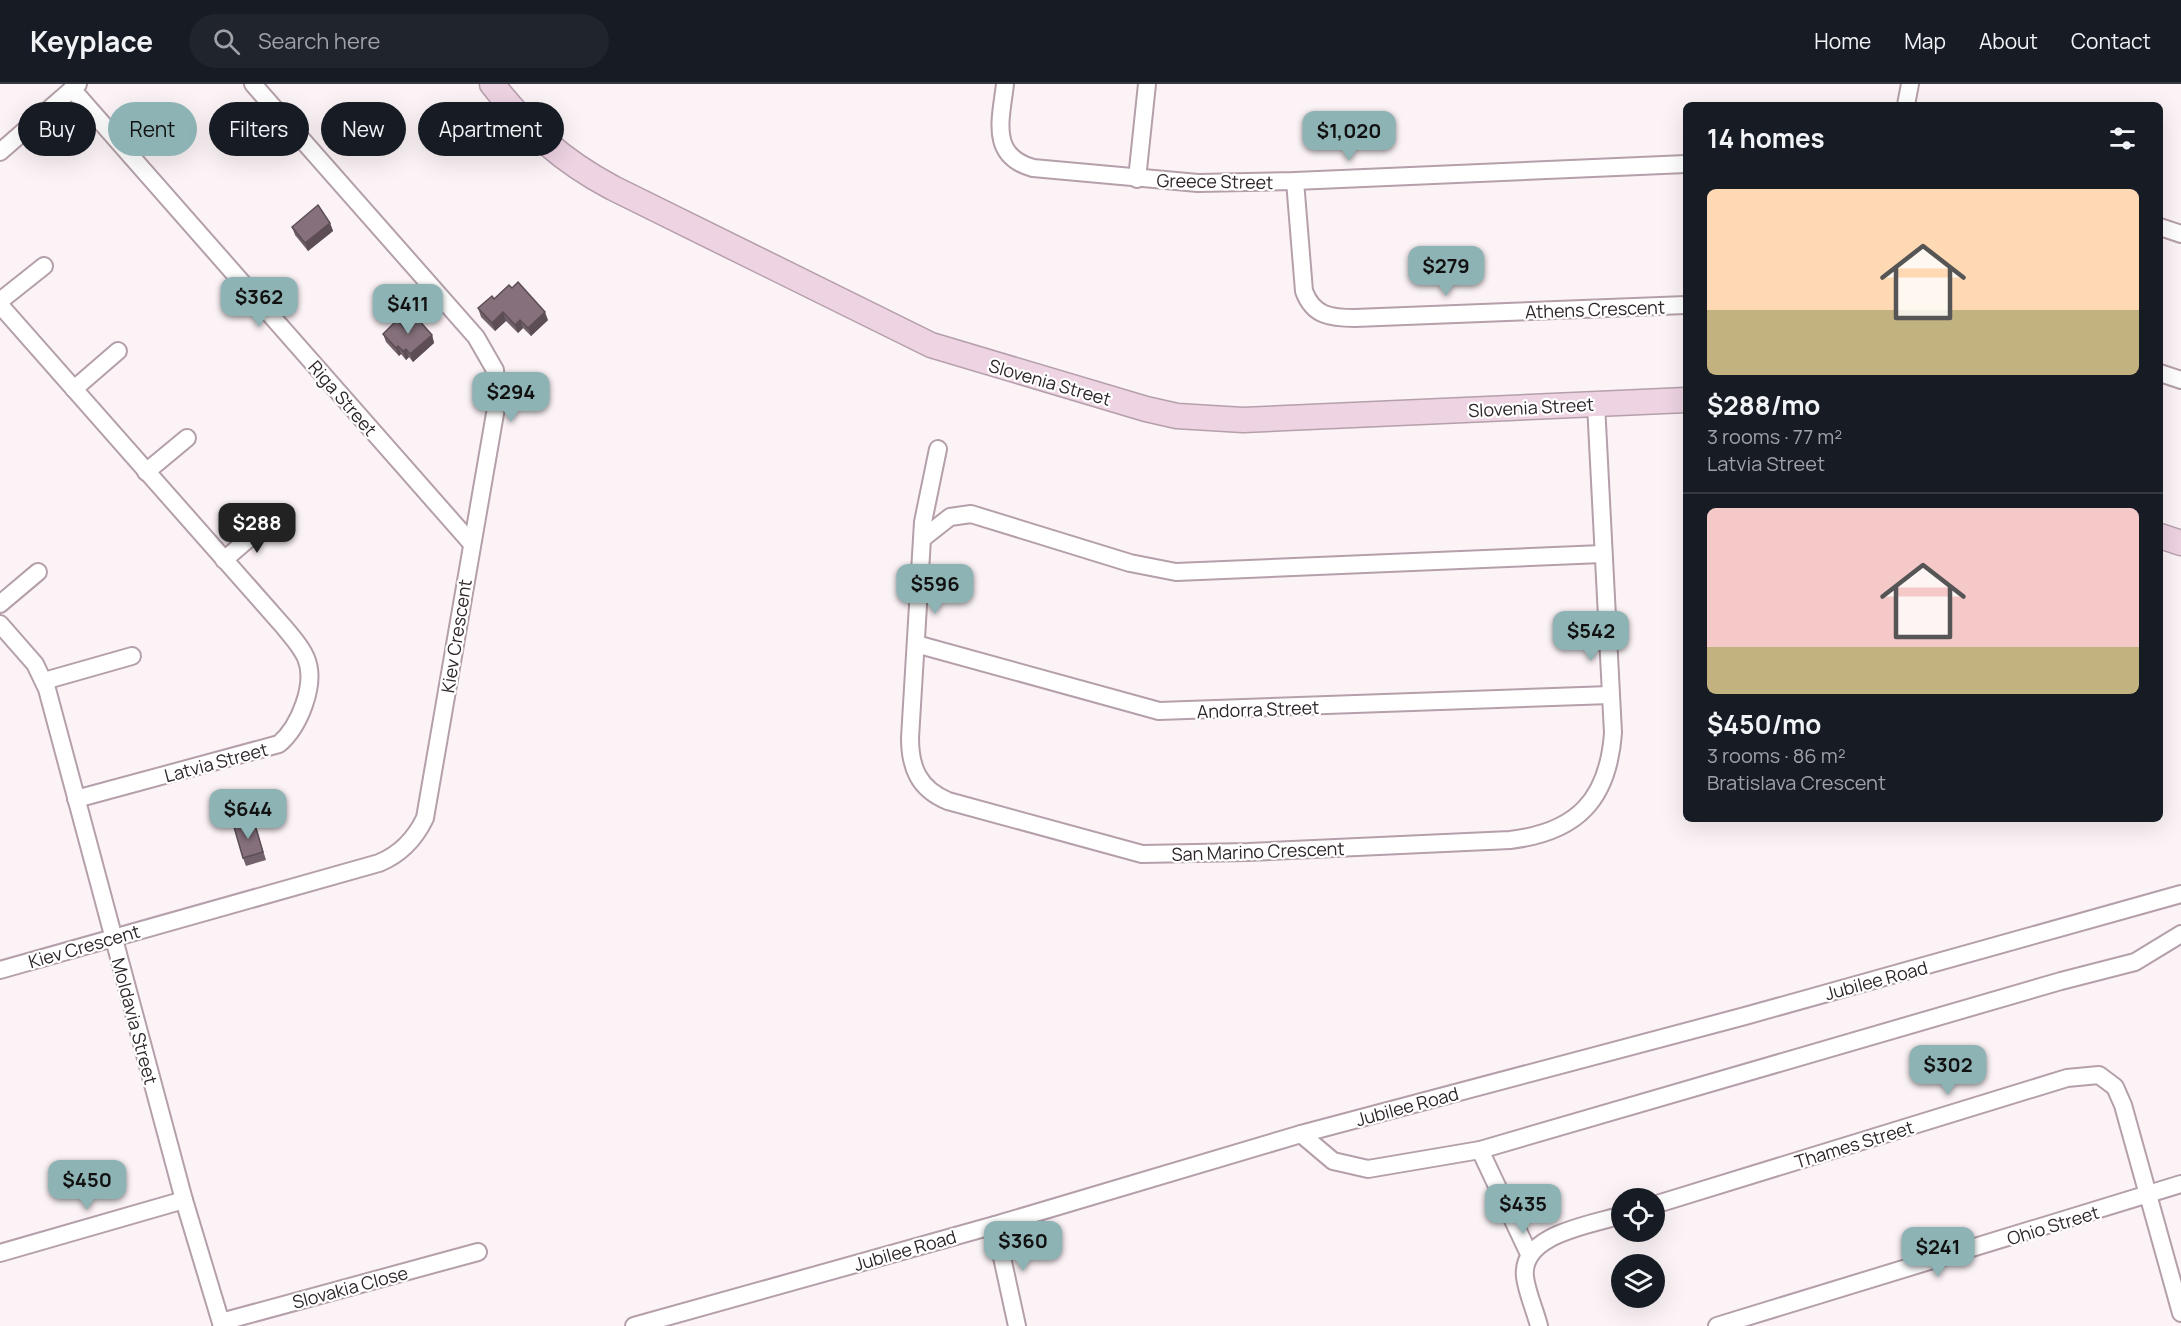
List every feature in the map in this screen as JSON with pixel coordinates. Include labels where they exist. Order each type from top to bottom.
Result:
[{"type":"street","name":"Kiev Crescent","points":[[0,970],[365,868],[390,859],[409,844],[420,830],[429,805],[497,402],[497,380],[492,361],[476,337],[253,84]]},
{"type":"street","name":"Slovenia Street","points":[[492,84],[543,142],[593,178],[931,345],[1146,409],[1215,419],[1683,400]]},
{"type":"street","name":"Greece Street","points":[[1005,84],[1000,128],[1004,148],[1019,163],[1033,168],[1198,183],[1683,164]]},
{"type":"street","points":[[1137,179],[1147,84]]},
{"type":"street","points":[[1907,102],[1910,84]]},
{"type":"street","name":"Riga Street","points":[[75,87],[472,544]]},
{"type":"street","points":[[0,152],[75,87]]},
{"type":"street","name":"Athens Crescent","points":[[1295,181],[1304,291],[1308,302],[1321,314],[1334,318],[1355,318],[1683,305]]},
{"type":"street","points":[[2163,228],[2181,234]]},
{"type":"street","name":"Latvia Street","points":[[44,266],[0,303],[289,633],[306,658],[309,674],[301,715],[293,730],[279,744],[76,799]]},
{"type":"street","points":[[74,389],[118,351]]},
{"type":"street","points":[[2163,374],[2181,380]]},
{"type":"street","name":"San Marino Crescent","points":[[938,449],[922,539],[910,755],[916,776],[930,792],[948,801],[1142,854],[1213,854],[1510,840],[1539,835],[1576,817],[1601,788],[1612,749],[1596,404]]},
{"type":"street","points":[[146,472],[187,438]]},
{"type":"street","points":[[922,539],[950,517],[971,514],[1130,562],[1176,572],[1602,554]]},
{"type":"street","points":[[224,560],[268,522]]},
{"type":"street","points":[[2163,537],[2181,543]]},
{"type":"street","points":[[0,604],[38,572]]},
{"type":"street","name":"Moldavia Street","points":[[0,624],[34,664],[44,681],[184,1200],[222,1324]]},
{"type":"street","name":"Andorra Street","points":[[916,644],[1159,711],[1610,696]]},
{"type":"street","points":[[44,681],[132,656]]},
{"type":"street","name":"Jubilee Road","points":[[634,1326],[995,1225],[1301,1134],[1745,1016],[2181,894]]},
{"type":"street","points":[[1301,1134],[1333,1161],[1368,1169],[1480,1150],[2061,981],[2134,962],[2181,934]]},
{"type":"street","name":"Thames Street","points":[[1665,1202],[2085,1075],[2098,1075],[2115,1087],[2123,1105],[2181,1313]]},
{"type":"street","points":[[1480,1150],[1529,1254]]},
{"type":"street","name":"Ohio Street","points":[[1718,1326],[2181,1185]]},
{"type":"street","points":[[0,1253],[184,1200]]},
{"type":"street","points":[[1539,1326],[1525,1278],[1525,1264],[1529,1254],[1545,1240],[1611,1219]]},
{"type":"street","points":[[995,1225],[1017,1326]]},
{"type":"street","name":"Slovakia Close","points":[[222,1324],[478,1252]]},
{"type":"building","points":[[318,205],[330,223],[305,243],[292,227]]},
{"type":"building","points":[[518,282],[545,312],[528,328],[520,320],[515,325],[503,312],[492,323],[478,308],[492,296],[494,299],[509,285],[512,288]]},
{"type":"building","points":[[416,317],[432,335],[410,354],[406,349],[403,351],[398,346],[396,348],[383,334],[397,320],[404,328]]},
{"type":"building","points":[[250,823],[251,829],[256,828],[263,852],[243,858],[234,827]]}]
